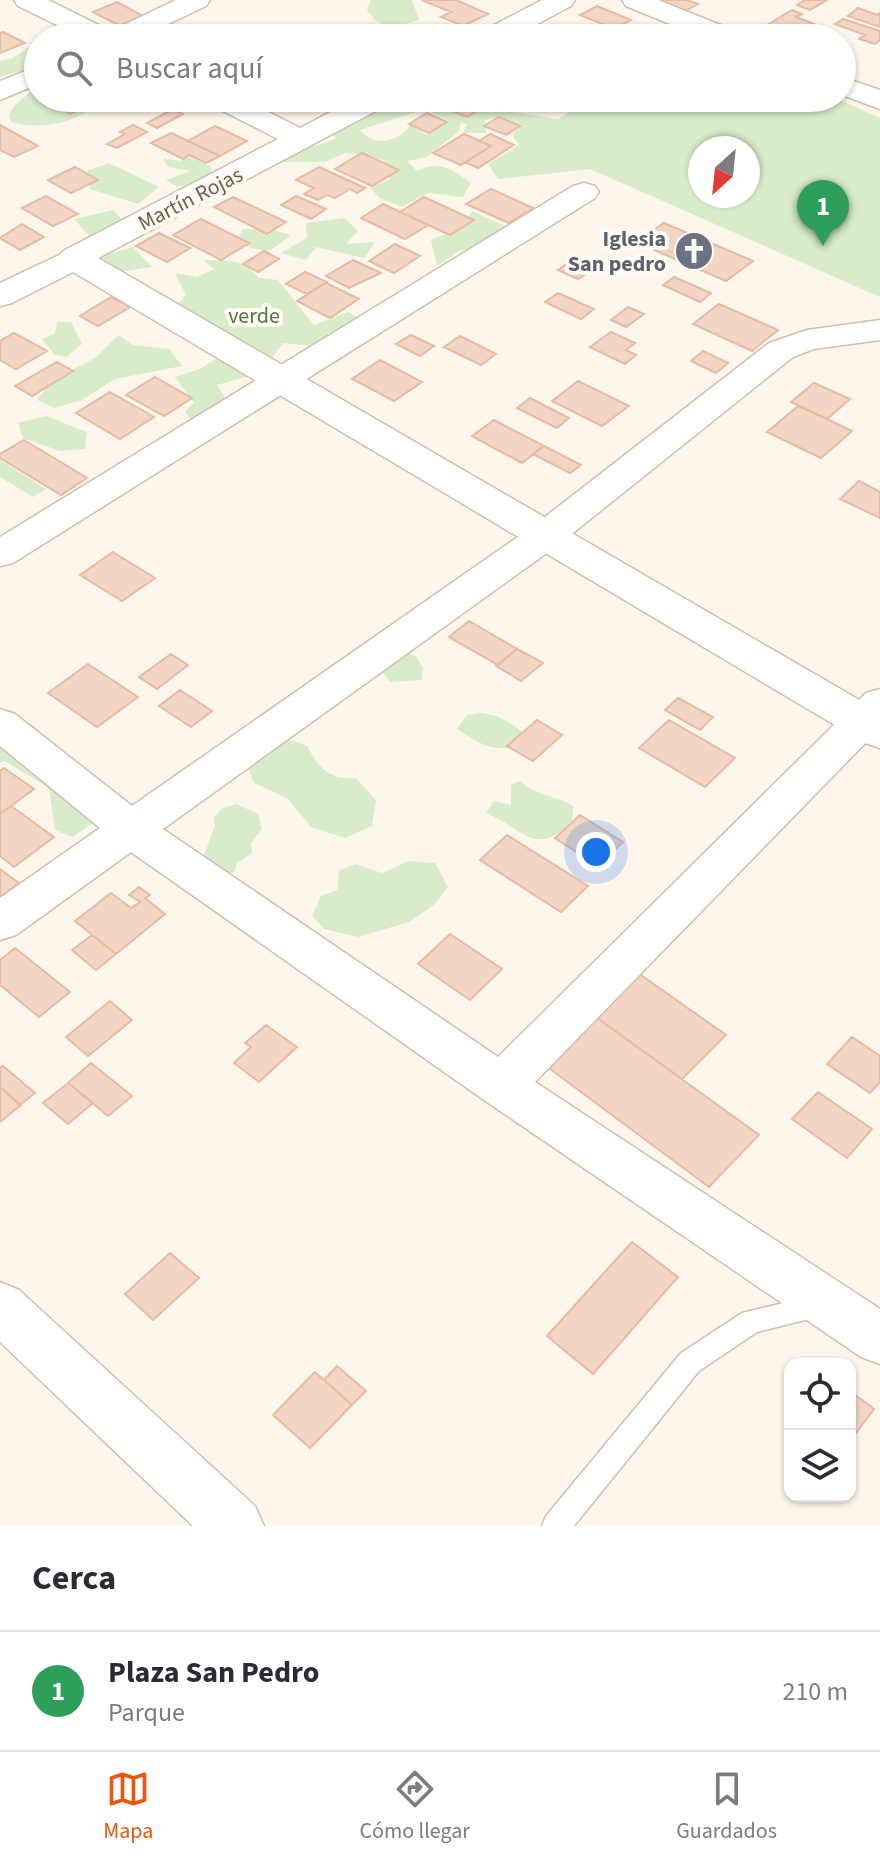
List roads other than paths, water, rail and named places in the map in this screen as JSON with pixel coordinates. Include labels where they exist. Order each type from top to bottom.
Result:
[{"type":"street","points":[[27,0],[76,24]]},
{"type":"street","points":[[146,24],[197,0]]},
{"type":"street","points":[[517,24],[562,0]]},
{"type":"street","points":[[635,0],[694,24]]},
{"type":"street","points":[[0,91],[24,80]]},
{"type":"street","points":[[856,91],[880,100]]},
{"type":"street","points":[[246,112],[301,140]]},
{"type":"street","name":"Martín Rojas","points":[[0,296],[353,112]]},
{"type":"street","points":[[0,554],[584,192]]},
{"type":"street","points":[[74,258],[545,536],[873,719],[501,1085]]},
{"type":"street","points":[[0,922],[545,536],[781,350],[807,340],[880,330]]},
{"type":"street","points":[[0,724],[129,828],[501,1085],[880,1339]]},
{"type":"street","points":[[0,1307],[235,1526]]},
{"type":"lane","points":[[556,1526],[690,1362],[751,1321],[828,1304]]},
{"type":"place","name":"Plaza San Pedro","points":[[823,246]]},
{"type":"place","name":"Iglesia San pedro","points":[[694,251]]},
{"type":"park label","name":"verde","points":[[254,315]]}]
